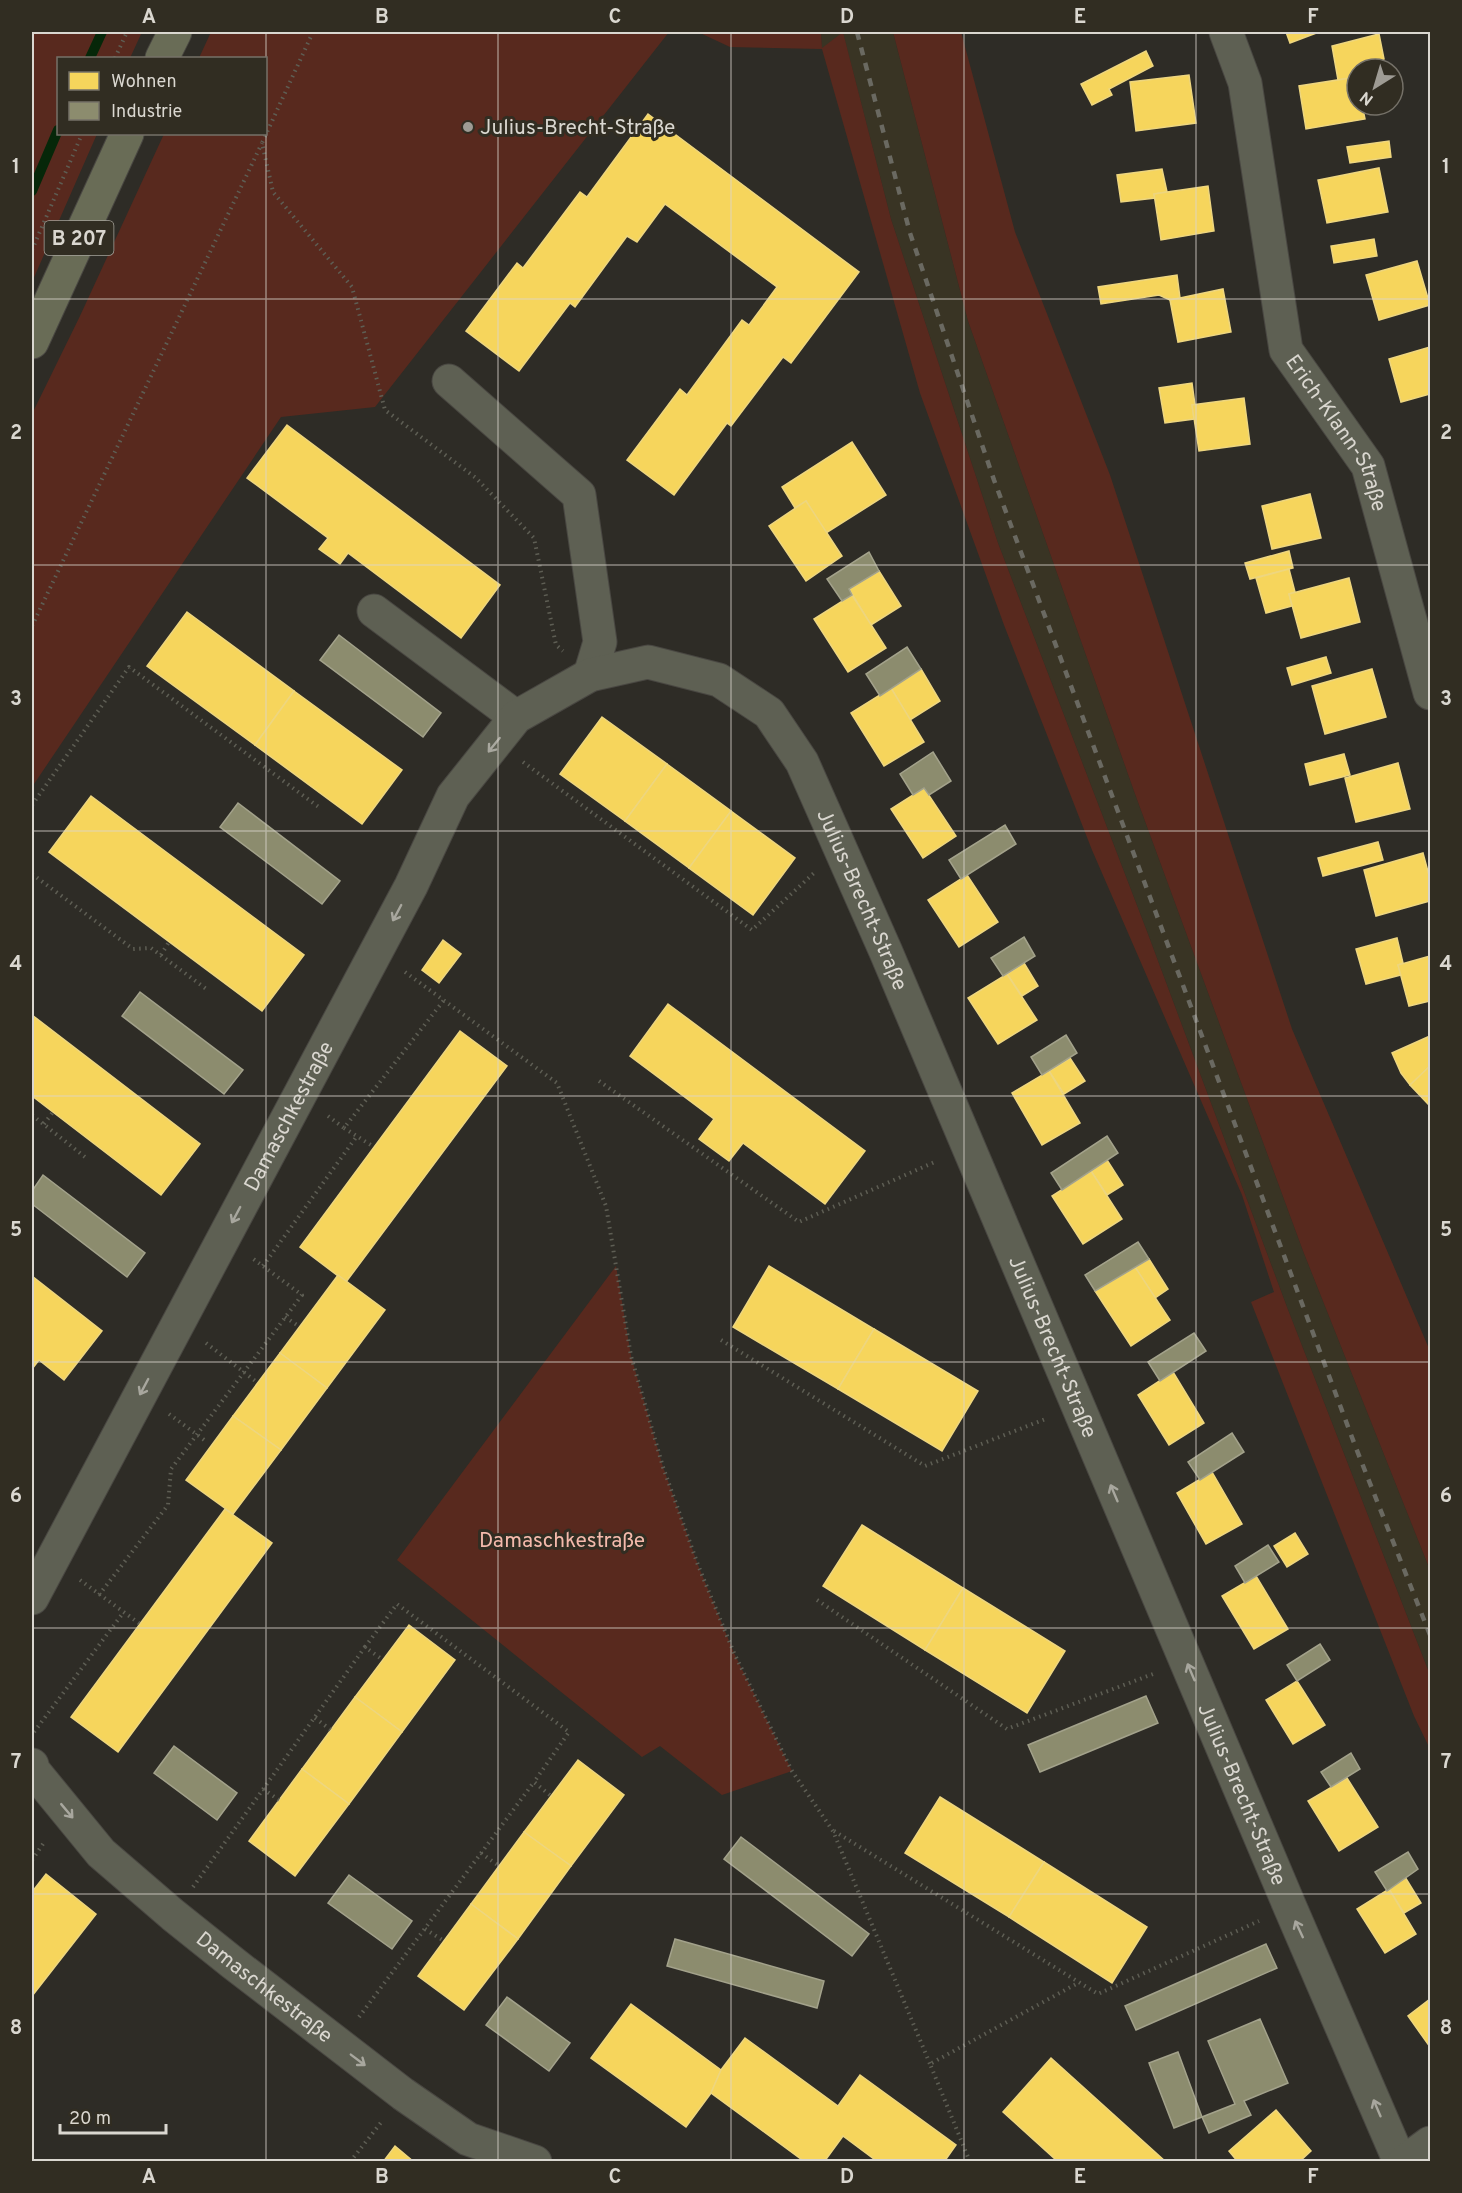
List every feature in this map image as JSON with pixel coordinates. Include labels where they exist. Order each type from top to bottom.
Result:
[{"type":"main road","points":[[162,57],[175,32]]},
{"type":"main road","name":"B 207","points":[[32,342],[128,135]]},
{"type":"street","name":"Erich-Klann-Straße","points":[[1226,32],[1245,83],[1286,350],[1368,466],[1431,693]]},
{"type":"street","points":[[449,381],[579,495],[600,642],[590,675]]},
{"type":"street","points":[[374,611],[506,730]]},
{"type":"street","name":"Julius-Brecht-Straße","points":[[590,675],[648,662],[719,680],[769,713],[802,762],[1290,1907],[1402,2162]]},
{"type":"street","name":"Damaschkestraße","points":[[32,1598],[411,886],[453,796],[506,730],[590,675]]},
{"type":"street","name":"Damaschkestraße","points":[[32,1765],[33,1770],[101,1853],[173,1915],[403,2094],[468,2139],[535,2162]]},
{"type":"street","points":[[1402,2162],[1431,2143]]},
{"type":"path","points":[[115,57],[127,32]]},
{"type":"path","points":[[267,132],[313,32]]},
{"type":"path","points":[[32,250],[82,135]]},
{"type":"path","points":[[32,626],[266,135]]},
{"type":"path","points":[[262,143],[273,192],[352,287],[386,410],[476,478],[534,538],[556,645],[590,675]]},
{"type":"path","points":[[32,805],[129,667],[320,808]]},
{"type":"path","points":[[506,730],[752,930],[840,849]]},
{"type":"path","points":[[32,874],[133,948],[151,948],[209,991]]},
{"type":"path","points":[[160,955],[169,942]]},
{"type":"path","points":[[376,951],[557,1083],[606,1206],[631,1356],[663,1467],[698,1565],[734,1653],[792,1771],[833,1831],[970,2162]]},
{"type":"path","points":[[344,1128],[444,1000]]},
{"type":"path","points":[[600,1081],[799,1222],[968,1148]]},
{"type":"path","points":[[299,1096],[374,1148]]},
{"type":"path","points":[[44,1124],[53,1112]]},
{"type":"path","points":[[32,1115],[85,1157]]},
{"type":"path","points":[[263,1266],[357,1136]]},
{"type":"path","points":[[99,1595],[168,1505],[171,1469],[302,1296],[224,1237]]},
{"type":"path","points":[[285,1317],[300,1327]]},
{"type":"path","points":[[178,1322],[258,1383]]},
{"type":"path","points":[[721,1340],[925,1466],[1077,1406]]},
{"type":"path","points":[[141,1393],[207,1442]]},
{"type":"path","points":[[52,1560],[140,1624]]},
{"type":"path","points":[[817,1600],[1007,1729],[1187,1662]]},
{"type":"path","points":[[173,1915],[397,1604],[569,1732],[338,2044]]},
{"type":"path","points":[[32,1735],[123,1612]]},
{"type":"path","points":[[365,1647],[383,1660]]},
{"type":"path","points":[[315,1718],[331,1730]]},
{"type":"path","points":[[534,1782],[551,1796]]},
{"type":"path","points":[[263,1789],[279,1800]]},
{"type":"path","points":[[833,1831],[1098,1994],[1290,1907]]},
{"type":"path","points":[[481,1853],[499,1866]]},
{"type":"path","points":[[425,1929],[444,1941]]},
{"type":"path","points":[[930,2064],[1079,1983]]},
{"type":"path","points":[[350,2162],[403,2094]]},
{"type":"shaded area","points":[[821,32],[893,32],[968,321],[1135,794],[1303,1251],[1430,1570],[1430,1675],[1287,1307],[1148,934],[998,543],[891,219],[843,33],[822,49]]},
{"type":"green space","points":[[32,32],[142,32],[130,57],[57,57],[57,135],[97,135],[32,282]]},
{"type":"green space","points":[[211,32],[669,32],[375,407],[281,417],[32,787],[32,414],[164,135],[267,135],[267,57],[199,57]]},
{"type":"green space","points":[[698,32],[821,32],[822,48],[843,32],[891,219],[998,543],[1148,934],[1287,1307],[1430,1675],[1430,1749],[1414,1716],[1251,1302],[1274,1292],[1242,1195],[1092,850],[1004,625],[920,393],[822,49],[730,47]]},
{"type":"green space","points":[[893,32],[961,32],[1015,232],[1110,475],[1292,1029],[1430,1351],[1430,1570],[1303,1251],[1135,794],[968,321]]},
{"type":"green space","name":"Damaschkestraße","points":[[616,1266],[631,1356],[663,1467],[698,1565],[734,1653],[792,1771],[722,1795],[660,1746],[642,1757],[397,1560]]},
{"type":"building: Wohnen","points":[[1286,32],[1319,32],[1290,43]]},
{"type":"building: Wohnen","points":[[1379,34],[1384,57],[1345,57],[1345,79],[1338,80],[1332,46]]},
{"type":"building: Wohnen","points":[[1146,51],[1153,66],[1109,89],[1112,95],[1092,105],[1081,84]]},
{"type":"building: Wohnen","points":[[1189,75],[1196,123],[1136,131],[1130,82]]},
{"type":"building: Wohnen","points":[[1345,79],[1345,117],[1365,117],[1365,119],[1306,129],[1299,86]]},
{"type":"building: Wohnen","points":[[648,114],[859,272],[791,363],[783,357],[731,426],[727,423],[674,495],[627,460],[680,389],[687,395],[742,320],[749,325],[777,287],[665,204],[637,242],[627,236],[575,307],[570,303],[519,371],[466,331],[517,263],[523,268],[580,192],[587,197]]},
{"type":"building: Wohnen","points":[[1389,141],[1391,157],[1350,163],[1347,147]]},
{"type":"building: Wohnen","points":[[1379,168],[1388,212],[1327,223],[1318,180]]},
{"type":"building: Wohnen","points":[[1162,169],[1167,192],[1154,194],[1155,198],[1121,202],[1117,175]]},
{"type":"building: Wohnen","points":[[1208,186],[1214,231],[1161,240],[1154,194]]},
{"type":"building: Wohnen","points":[[1374,239],[1377,256],[1334,263],[1331,246]]},
{"type":"building: Wohnen","points":[[1417,261],[1430,305],[1379,320],[1366,275]]},
{"type":"building: Wohnen","points":[[1177,275],[1180,298],[1170,300],[1159,295],[1101,304],[1098,287]]},
{"type":"building: Wohnen","points":[[1223,289],[1231,332],[1178,342],[1170,300]]},
{"type":"building: Wohnen","points":[[1430,347],[1430,394],[1401,402],[1389,359]]},
{"type":"building: Wohnen","points":[[1192,383],[1194,419],[1165,423],[1159,388]]},
{"type":"building: Wohnen","points":[[1244,398],[1250,444],[1199,451],[1192,405]]},
{"type":"building: Wohnen","points":[[287,425],[500,585],[461,638],[348,553],[340,564],[319,549],[328,538],[247,478]]},
{"type":"building: Wohnen","points":[[852,442],[886,495],[826,533],[806,501],[795,508],[782,487]]},
{"type":"building: Wohnen","points":[[1310,494],[1321,538],[1272,549],[1262,506]]},
{"type":"building: Wohnen","points":[[806,501],[842,556],[806,581],[769,526]]},
{"type":"building: Wohnen","points":[[1289,551],[1293,568],[1250,579],[1245,563]]},
{"type":"building: Wohnen","points":[[1289,569],[1295,592],[1289,594],[1292,606],[1266,613],[1256,578]]},
{"type":"building: Wohnen","points":[[879,571],[901,606],[871,625],[849,589]]},
{"type":"building: Wohnen","points":[[1349,578],[1360,622],[1301,638],[1289,594]]},
{"type":"building: Wohnen","points":[[852,595],[886,648],[848,672],[814,619]]},
{"type":"building: Wohnen","points":[[187,612],[294,691],[255,745],[147,666]]},
{"type":"building: Wohnen","points":[[1326,657],[1331,673],[1292,685],[1287,668]]},
{"type":"building: Wohnen","points":[[921,669],[940,701],[910,720],[891,688]]},
{"type":"building: Wohnen","points":[[1372,669],[1386,717],[1325,734],[1312,686]]},
{"type":"building: Wohnen","points":[[891,688],[924,742],[884,766],[851,713]]},
{"type":"building: Wohnen","points":[[294,691],[402,770],[362,824],[255,745]]},
{"type":"building: Wohnen","points":[[602,717],[667,764],[625,821],[560,774]]},
{"type":"building: Wohnen","points":[[1344,754],[1350,775],[1310,785],[1305,764]]},
{"type":"building: Wohnen","points":[[1398,763],[1410,809],[1356,822],[1345,778]]},
{"type":"building: Wohnen","points":[[667,764],[731,811],[689,868],[625,821]]},
{"type":"building: Wohnen","points":[[924,788],[956,836],[923,858],[891,809]]},
{"type":"building: Wohnen","points":[[91,796],[304,955],[262,1011],[49,852]]},
{"type":"building: Wohnen","points":[[731,811],[795,858],[753,915],[689,868]]},
{"type":"building: Wohnen","points":[[1378,842],[1383,860],[1323,876],[1318,858]]},
{"type":"building: Wohnen","points":[[1423,853],[1430,879],[1430,901],[1376,916],[1364,870]]},
{"type":"building: Wohnen","points":[[967,875],[998,922],[959,947],[928,900]]},
{"type":"building: Wohnen","points":[[1397,938],[1403,963],[1398,965],[1401,975],[1366,984],[1356,949]]},
{"type":"building: Wohnen","points":[[443,940],[461,954],[439,983],[422,970]]},
{"type":"building: Wohnen","points":[[1430,956],[1430,1001],[1409,1006],[1398,965]]},
{"type":"building: Wohnen","points":[[1024,963],[1038,986],[1022,996],[1007,974]]},
{"type":"building: Wohnen","points":[[1007,974],[1037,1020],[998,1044],[968,998]]},
{"type":"building: Wohnen","points":[[668,1004],[865,1151],[825,1204],[743,1143],[729,1161],[699,1139],[714,1119],[630,1056]]},
{"type":"building: Wohnen","points":[[32,1015],[200,1144],[161,1195],[32,1096]]},
{"type":"building: Wohnen","points":[[460,1031],[507,1066],[346,1282],[300,1247]]},
{"type":"building: Wohnen","points":[[1430,1036],[1430,1066],[1410,1085],[1401,1073],[1392,1053]]},
{"type":"building: Wohnen","points":[[1070,1058],[1085,1081],[1064,1094],[1049,1071]]},
{"type":"building: Wohnen","points":[[1430,1066],[1430,1106],[1410,1085]]},
{"type":"building: Wohnen","points":[[1049,1071],[1080,1123],[1042,1145],[1012,1093]]},
{"type":"building: Wohnen","points":[[1107,1160],[1123,1185],[1107,1195],[1091,1171]]},
{"type":"building: Wohnen","points":[[1091,1171],[1122,1219],[1083,1244],[1052,1196]]},
{"type":"building: Wohnen","points":[[1149,1259],[1168,1289],[1155,1298],[1135,1267]]},
{"type":"building: Wohnen","points":[[769,1266],[874,1329],[838,1389],[733,1327]]},
{"type":"building: Wohnen","points":[[1135,1267],[1170,1320],[1131,1346],[1095,1291]]},
{"type":"building: Wohnen","points":[[338,1275],[385,1310],[327,1388],[280,1353]]},
{"type":"building: Wohnen","points":[[32,1276],[102,1331],[64,1380],[39,1360],[32,1369]]},
{"type":"building: Wohnen","points":[[874,1329],[978,1391],[942,1451],[838,1389]]},
{"type":"building: Wohnen","points":[[280,1353],[327,1388],[281,1450],[233,1416]]},
{"type":"building: Wohnen","points":[[1173,1372],[1204,1423],[1169,1445],[1138,1395]]},
{"type":"building: Wohnen","points":[[233,1416],[281,1450],[233,1514],[186,1480]]},
{"type":"building: Wohnen","points":[[1212,1472],[1242,1524],[1206,1544],[1177,1493]]},
{"type":"building: Wohnen","points":[[225,1509],[272,1543],[118,1752],[71,1717]]},
{"type":"building: Wohnen","points":[[862,1525],[963,1588],[925,1650],[823,1586]]},
{"type":"building: Wohnen","points":[[1295,1533],[1308,1554],[1287,1567],[1274,1546]]},
{"type":"building: Wohnen","points":[[1256,1576],[1288,1629],[1254,1649],[1222,1596]]},
{"type":"building: Wohnen","points":[[963,1588],[1065,1651],[1027,1713],[925,1650]]},
{"type":"building: Wohnen","points":[[409,1625],[455,1660],[402,1732],[355,1697]]},
{"type":"building: Wohnen","points":[[1297,1681],[1325,1725],[1293,1744],[1266,1700]]},
{"type":"building: Wohnen","points":[[355,1697],[402,1732],[349,1804],[302,1769]]},
{"type":"building: Wohnen","points":[[578,1760],[624,1795],[571,1866],[524,1832]]},
{"type":"building: Wohnen","points":[[302,1769],[349,1804],[295,1876],[249,1841]]},
{"type":"building: Wohnen","points":[[1347,1778],[1378,1827],[1339,1851],[1308,1801]]},
{"type":"building: Wohnen","points":[[940,1797],[1044,1862],[1009,1917],[905,1853]]},
{"type":"building: Wohnen","points":[[524,1832],[571,1866],[518,1939],[471,1904]]},
{"type":"building: Wohnen","points":[[1044,1862],[1147,1927],[1112,1983],[1009,1917]]},
{"type":"building: Wohnen","points":[[46,1874],[96,1914],[32,1996],[32,1892]]},
{"type":"building: Wohnen","points":[[1405,1877],[1421,1903],[1404,1913],[1389,1889]]},
{"type":"building: Wohnen","points":[[1389,1889],[1416,1934],[1385,1953],[1357,1909]]},
{"type":"building: Wohnen","points":[[471,1904],[518,1939],[464,2010],[418,1976]]},
{"type":"building: Wohnen","points":[[1430,1999],[1430,2047],[1408,2016]]},
{"type":"building: Wohnen","points":[[631,2004],[721,2070],[711,2093],[686,2127],[591,2058]]},
{"type":"building: Wohnen","points":[[745,2038],[838,2106],[860,2075],[956,2145],[944,2162],[878,2162],[843,2136],[824,2162],[805,2162],[711,2093],[721,2070]]},
{"type":"building: Wohnen","points":[[1051,2058],[1166,2162],[1054,2162],[1056,2160],[1003,2112]]},
{"type":"building: Wohnen","points":[[1276,2110],[1311,2151],[1299,2162],[1238,2162],[1229,2151]]},
{"type":"building: Wohnen","points":[[395,2146],[414,2162],[383,2162]]},
{"type":"building: Industrie","points":[[869,552],[879,571],[849,589],[852,595],[842,601],[827,579]]},
{"type":"building: Industrie","points":[[339,635],[441,713],[423,737],[320,660]]},
{"type":"building: Industrie","points":[[907,647],[921,669],[880,696],[866,674]]},
{"type":"building: Industrie","points":[[933,752],[951,781],[929,795],[924,788],[913,795],[900,774]]},
{"type":"building: Industrie","points":[[238,803],[340,881],[322,904],[220,827]]},
{"type":"building: Industrie","points":[[1005,825],[1016,844],[961,879],[949,860]]},
{"type":"building: Industrie","points":[[1024,937],[1035,956],[1003,976],[991,958]]},
{"type":"building: Industrie","points":[[140,992],[243,1070],[224,1094],[122,1016]]},
{"type":"building: Industrie","points":[[1066,1035],[1077,1053],[1042,1075],[1031,1057]]},
{"type":"building: Industrie","points":[[1107,1136],[1118,1153],[1062,1190],[1051,1173]]},
{"type":"building: Industrie","points":[[43,1175],[145,1253],[127,1277],[32,1204],[32,1191]]},
{"type":"building: Industrie","points":[[1138,1242],[1149,1259],[1095,1291],[1085,1275]]},
{"type":"building: Industrie","points":[[1194,1333],[1206,1351],[1160,1381],[1148,1362]]},
{"type":"building: Industrie","points":[[1232,1433],[1244,1452],[1200,1480],[1188,1462]]},
{"type":"building: Industrie","points":[[1268,1545],[1279,1562],[1245,1583],[1235,1566]]},
{"type":"building: Industrie","points":[[1320,1644],[1330,1660],[1297,1681],[1287,1665]]},
{"type":"building: Industrie","points":[[1146,1696],[1158,1723],[1040,1772],[1028,1745]]},
{"type":"building: Industrie","points":[[174,1746],[237,1793],[217,1820],[154,1773]]},
{"type":"building: Industrie","points":[[1351,1753],[1360,1769],[1331,1787],[1321,1772]]},
{"type":"building: Industrie","points":[[741,1837],[869,1934],[852,1956],[724,1859]]},
{"type":"building: Industrie","points":[[1408,1852],[1418,1869],[1387,1891],[1375,1872]]},
{"type":"building: Industrie","points":[[349,1875],[412,1921],[392,1949],[328,1903]]},
{"type":"building: Industrie","points":[[675,1939],[824,1981],[817,2008],[667,1966]]},
{"type":"building: Industrie","points":[[1266,1944],[1277,1968],[1136,2030],[1125,2006]]},
{"type":"building: Industrie","points":[[507,1997],[570,2043],[549,2071],[486,2025]]},
{"type":"building: Industrie","points":[[1260,2019],[1288,2083],[1244,2101],[1251,2115],[1209,2133],[1202,2117],[1235,2104],[1208,2041]]},
{"type":"building: Industrie","points":[[1178,2052],[1202,2117],[1174,2128],[1149,2063]]},
{"type":"waterway","points":[[90,57],[102,32]]},
{"type":"waterway","points":[[32,191],[57,132]]},
{"type":"railway","points":[[857,32],[910,233],[994,480],[1356,1448],[1430,1635]]},
{"type":"place","name":"Julius-Brecht-Straße","points":[[468,127]]}]
